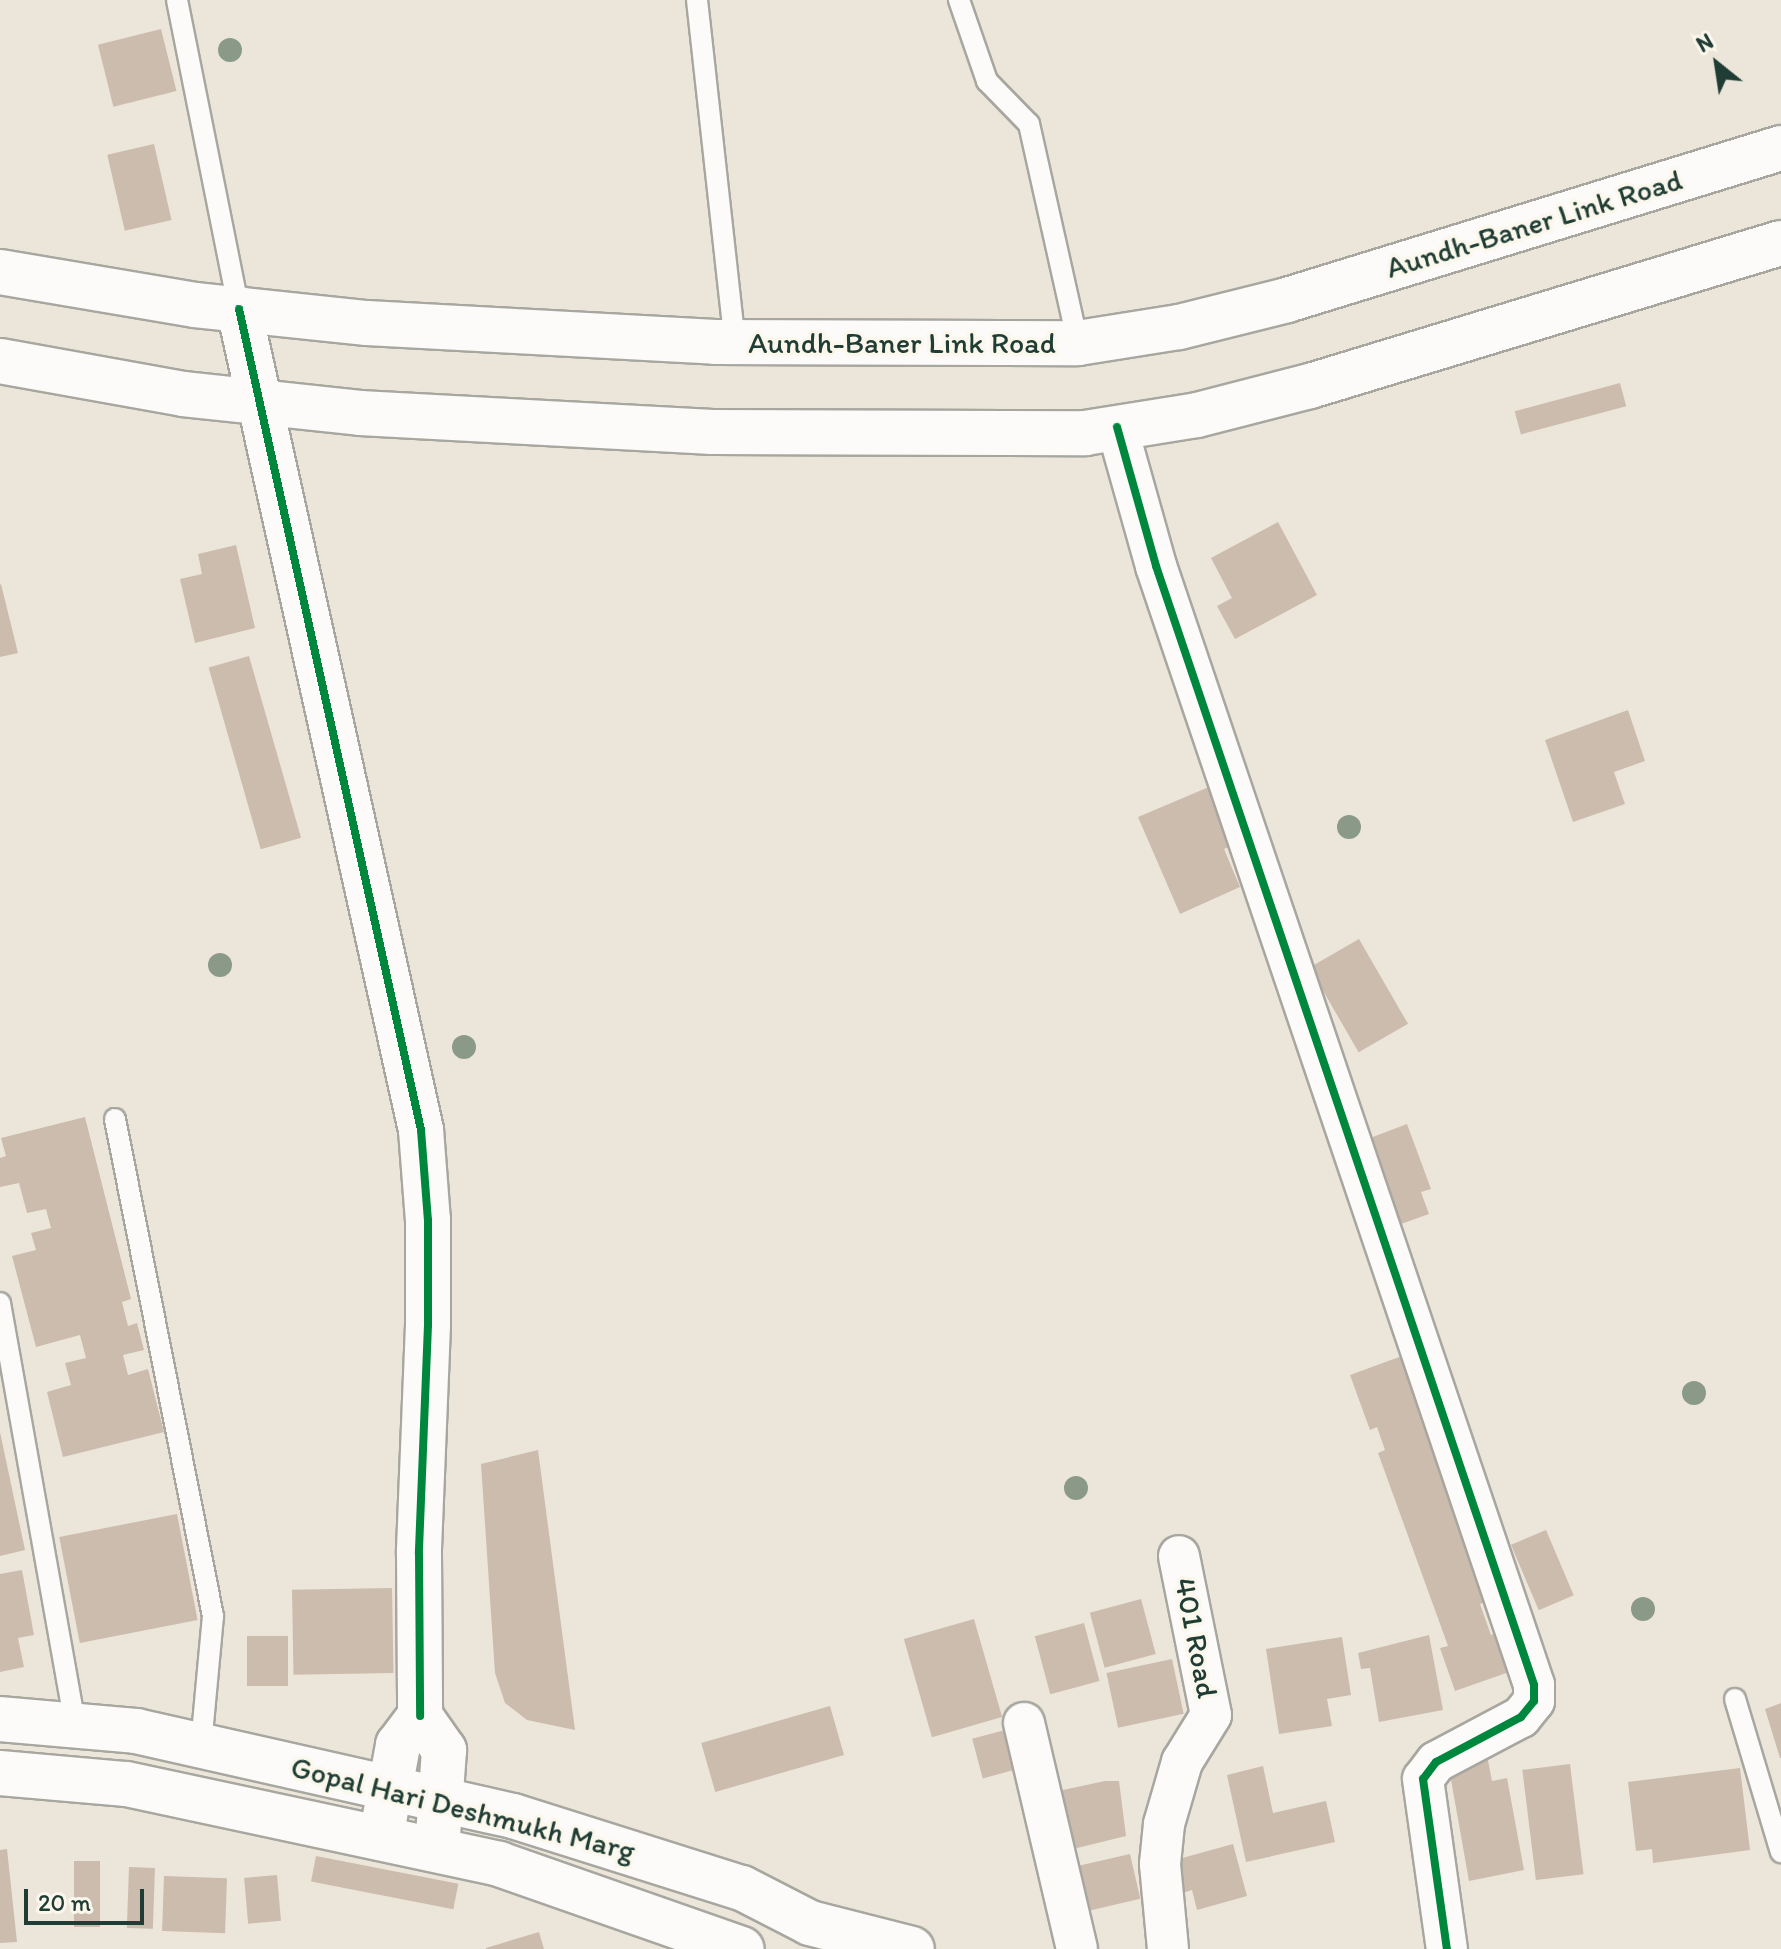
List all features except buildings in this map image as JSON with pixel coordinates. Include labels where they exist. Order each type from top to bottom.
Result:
[{"type":"main road","name":"Aundh-Baner Link Road","points":[[0,272],[239,309],[367,323],[735,342],[1078,343],[1179,327],[1287,300],[1781,148]]},
{"type":"main road","points":[[0,361],[46,373],[260,402],[712,432],[1085,433],[1197,415],[1310,386],[1781,243]]},
{"type":"main road","points":[[239,309],[421,1130],[428,1220],[428,1325],[419,1554],[420,1716],[444,1750],[437,1850]]},
{"type":"main road","points":[[381,1838],[398,1745],[420,1716]]},
{"type":"main road","name":"Gopal Hari Deshmukh Marg","points":[[0,1719],[75,1725],[201,1745],[440,1799],[655,1858],[742,1888],[810,1923],[912,1949]]},
{"type":"main road","name":"Gopal Hari Deshmukh Marg","points":[[0,1773],[127,1784],[499,1864],[742,1949]]},
{"type":"street","points":[[1117,427],[1156,566],[1534,1685],[1534,1701],[1521,1717],[1436,1762],[1423,1779],[1447,1949]]},
{"type":"street","name":"401 Road","points":[[1168,1949],[1160,1864],[1164,1824],[1182,1762],[1211,1715],[1179,1556]]},
{"type":"street","points":[[1024,1723],[1077,1949]]},
{"type":"lane","points":[[177,0],[239,309]]},
{"type":"lane","points":[[697,0],[735,342]]},
{"type":"lane","points":[[959,0],[987,81],[1029,124],[1078,343]]},
{"type":"lane","points":[[115,1119],[213,1616],[201,1745]]},
{"type":"lane","points":[[0,1303],[75,1725]]},
{"type":"lane","points":[[1735,1699],[1781,1852]]},
{"type":"cycle path","points":[[239,309],[421,1130],[428,1220],[428,1325],[419,1554],[420,1716]]},
{"type":"cycle path","points":[[1117,427],[1156,566],[1534,1685],[1534,1701],[1521,1717],[1436,1762],[1423,1779],[1447,1949]]}]
